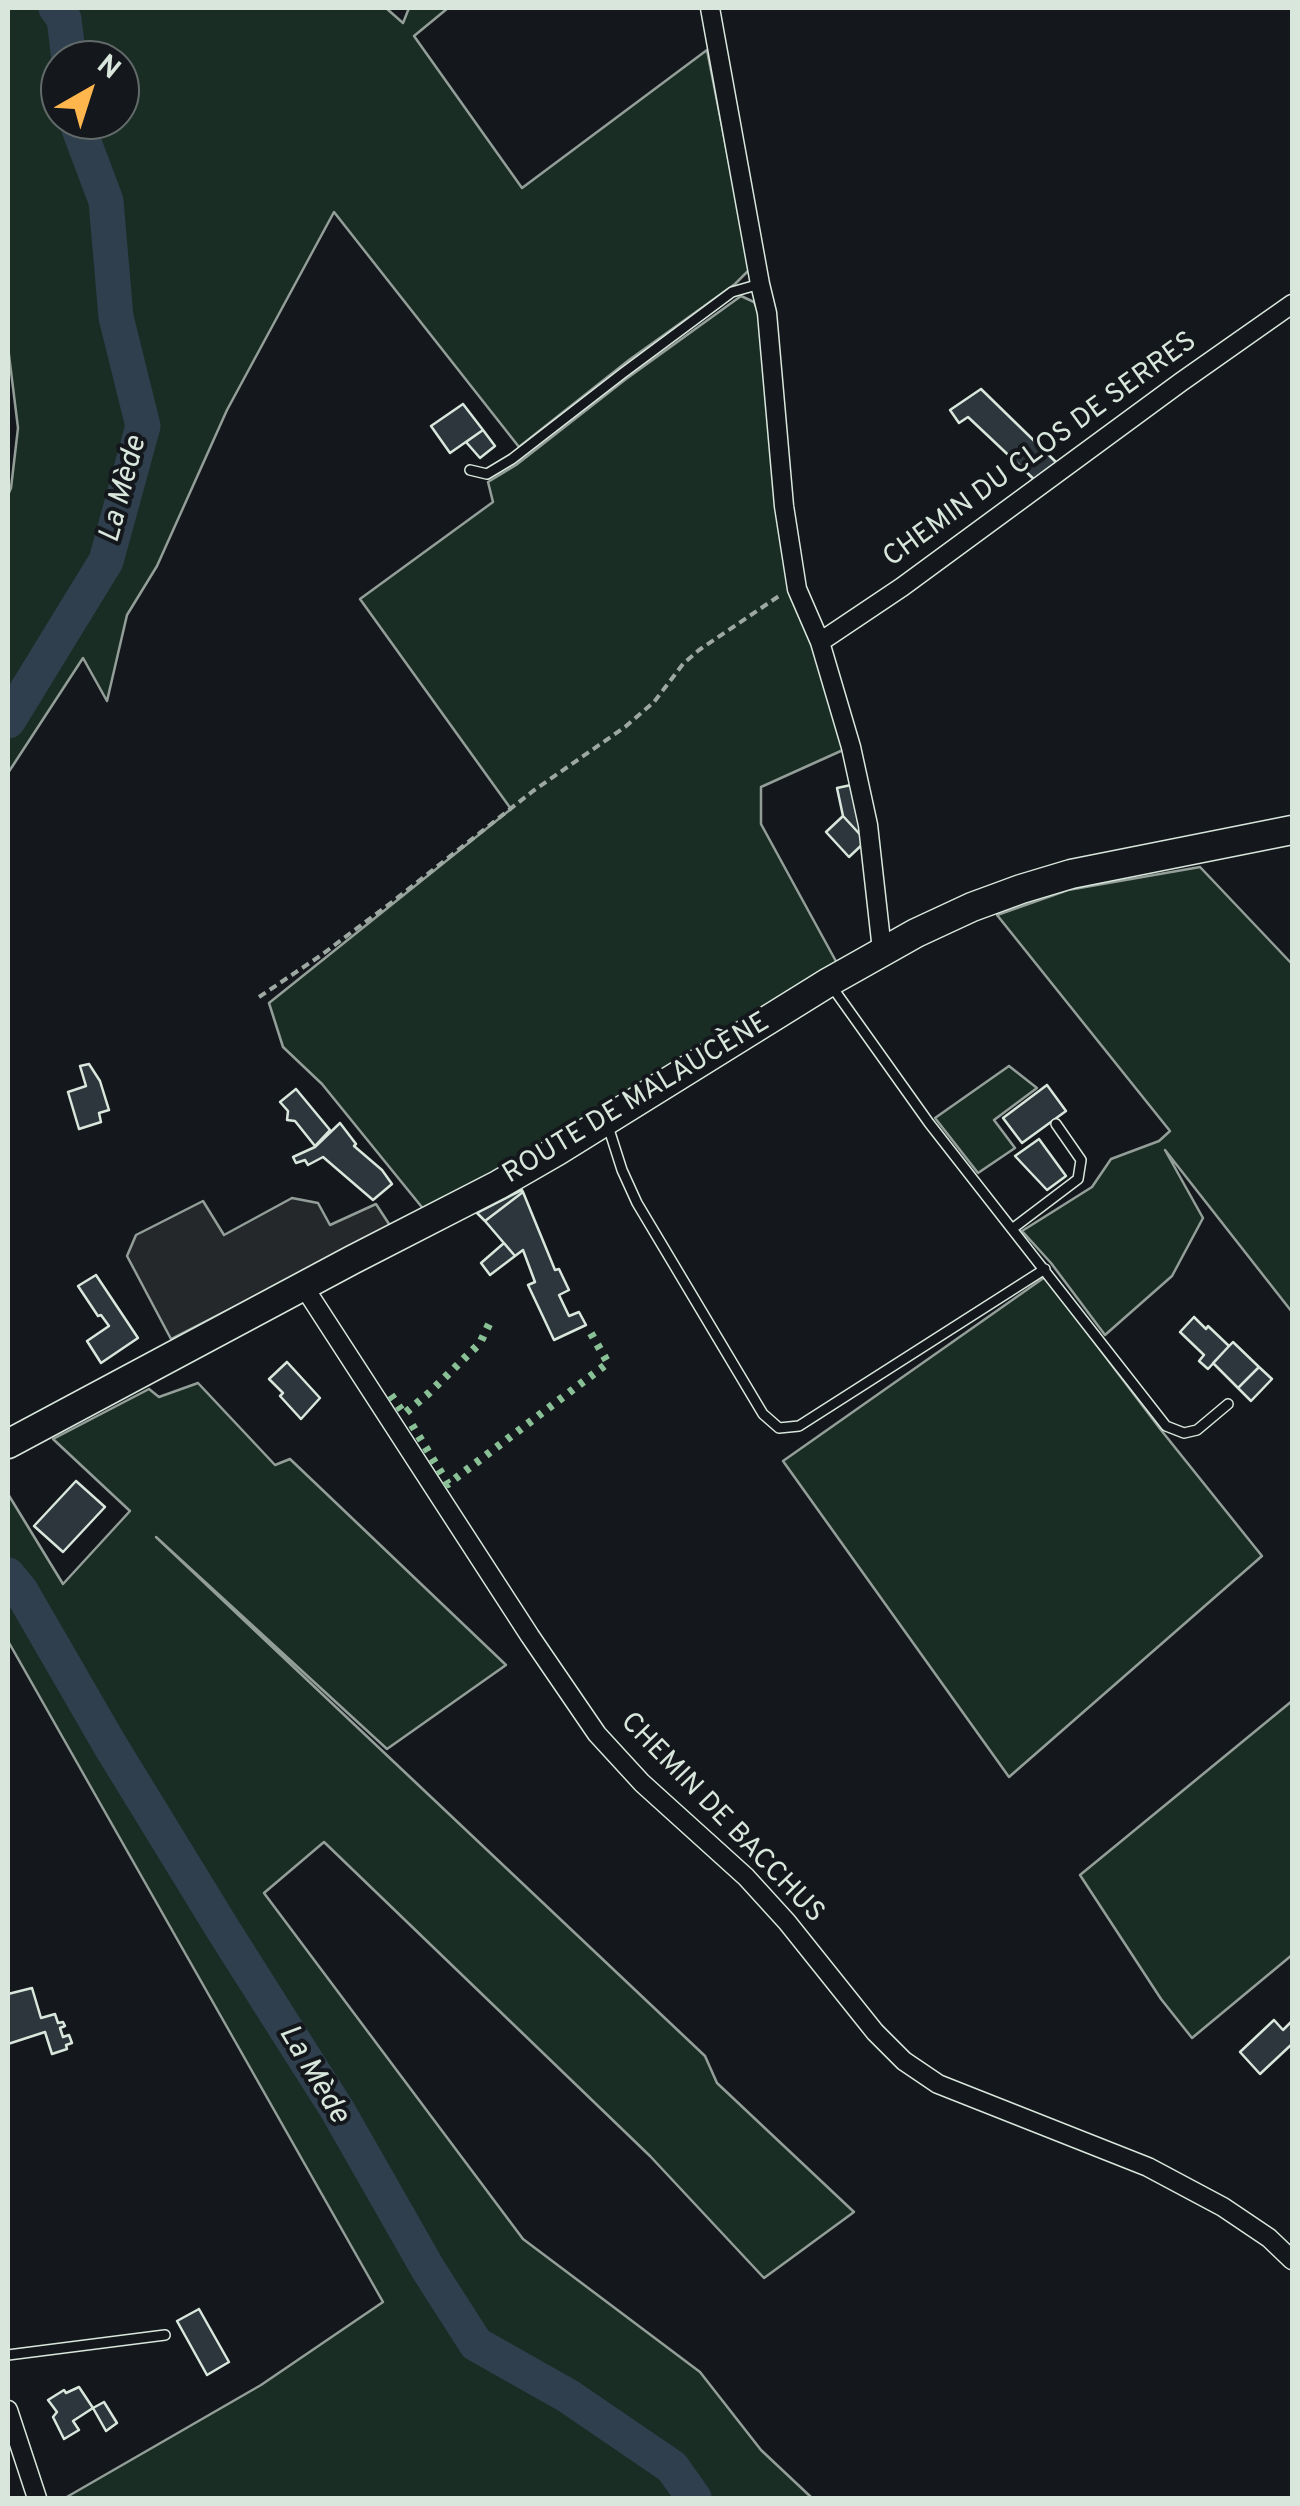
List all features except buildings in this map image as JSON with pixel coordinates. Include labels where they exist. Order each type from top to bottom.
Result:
[{"type":"main road","name":"ROUTE DE MALAUCÈNE","points":[[8,1444],[498,1185],[882,950],[1021,888],[1071,874],[1292,830]]},
{"type":"street","points":[[710,8],[767,312],[784,506],[797,589],[820,642],[851,748],[868,825],[882,950]]},
{"type":"street","name":"CHEMIN DU CLOS DE SERRES","points":[[820,642],[902,587],[1292,304]]},
{"type":"street","name":"CHEMIN DE BACCHUS","points":[[304,1287],[597,1734],[642,1783],[746,1877],[875,2032],[904,2061],[938,2084],[1148,2167],[1223,2207],[1292,2260]]},
{"type":"street","points":[[8,2410],[37,2498]]},
{"type":"lane","points":[[470,470],[487,474],[512,459],[732,292],[760,284]]},
{"type":"lane","points":[[828,982],[929,1123],[1166,1426],[1184,1433],[1197,1430],[1228,1404]]},
{"type":"lane","points":[[606,1121],[638,1203],[762,1414],[778,1428],[799,1426],[1045,1269]]},
{"type":"lane","points":[[1012,1229],[1078,1178],[1082,1160],[1056,1124]]},
{"type":"lane","points":[[8,2355],[165,2336]]},
{"type":"path","points":[[259,997],[320,956],[533,791],[625,727],[654,702],[699,650],[774,598],[797,589]]},
{"type":"green space","points":[[8,8],[386,8],[403,23],[409,8],[448,8],[414,36],[522,188],[707,50],[750,269],[519,447],[334,212],[227,410],[157,566],[127,615],[107,701],[83,658],[8,773],[8,495],[18,428],[8,347]]},
{"type":"green space","points":[[741,296],[754,302],[760,315],[813,644],[843,750],[761,787],[761,824],[838,965],[523,1161],[425,1211],[322,1084],[283,1047],[269,1003],[511,809],[360,599],[493,502],[488,482]]},
{"type":"green space","points":[[1200,867],[1292,964],[1292,1312],[1165,1150],[1203,1218],[1172,1276],[1105,1335],[1022,1231],[1092,1187],[1111,1159],[1159,1141],[1170,1131],[997,915],[1068,890]]},
{"type":"green space","points":[[1009,1066],[1037,1088],[994,1120],[1015,1148],[978,1173],[935,1118]]},
{"type":"green space","points":[[1045,1277],[1262,1556],[1009,1777],[783,1461]]},
{"type":"green space","points":[[198,1383],[275,1465],[290,1459],[506,1665],[387,1749],[156,1537],[705,2056],[717,2083],[854,2212],[764,2278],[650,2156],[324,1842],[264,1893],[523,2239],[700,2372],[761,2450],[812,2498],[65,2498],[261,2385],[383,2302],[8,1641],[8,1494],[63,1584],[130,1511],[53,1439],[149,1389],[159,1397]]},
{"type":"green space","points":[[1292,1701],[1292,1955],[1192,2038],[1161,1999],[1080,1875]]},
{"type":"shaded area","points":[[292,1198],[318,1203],[330,1225],[376,1204],[391,1227],[171,1339],[127,1256],[136,1235],[203,1201],[224,1235]]},
{"type":"waterway","name":"La Mède","points":[[56,8],[64,19],[67,40]]},
{"type":"waterway","name":"La Mède","points":[[8,721],[106,561],[143,426],[116,317],[106,201],[83,140]]},
{"type":"waterway","name":"La Mède","points":[[8,1575],[338,2111],[428,2269],[476,2344],[568,2396],[672,2467],[694,2498]]},
{"type":"hedge","points":[[391,1395],[404,1414],[480,1343],[492,1318]]},
{"type":"hedge","points":[[412,1425],[448,1484],[608,1363],[589,1330]]}]
